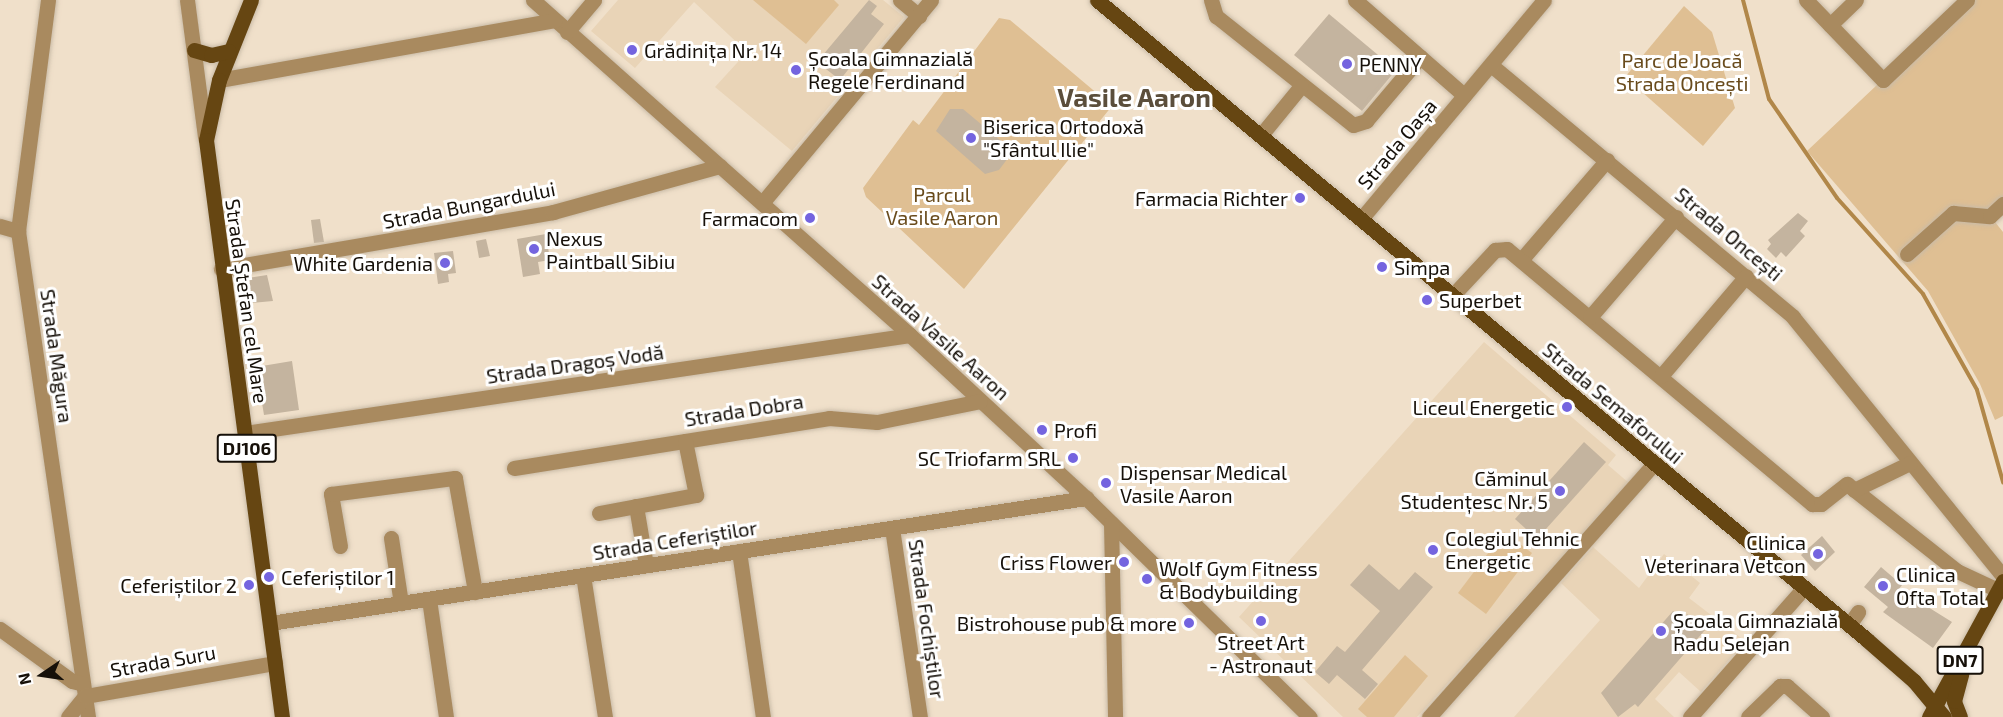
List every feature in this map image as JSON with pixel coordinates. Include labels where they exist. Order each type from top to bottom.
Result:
[{"type":"main road","name":"Strada Ștefan cel Mare","points":[[251,0],[219,80],[206,140],[221,269],[282,717]]},
{"type":"main road","name":"Strada Semaforului","points":[[1097,0],[1453,295],[1653,465],[1849,625],[1936,713]]},
{"type":"main road","points":[[194,50],[211,55],[229,51]]},
{"type":"main road","name":"DN7","points":[[1936,713],[2001,582]]},
{"type":"main road","points":[[1959,717],[1954,689],[1985,615]]},
{"type":"street","name":"Strada Măgura","points":[[48,0],[18,231],[88,717]]},
{"type":"street","name":"Strada Ștefan cel Mare","points":[[187,0],[206,140]]},
{"type":"street","name":"Strada Vasile Aaron","points":[[533,0],[910,336],[1086,498],[1310,717]]},
{"type":"street","points":[[567,32],[594,0]]},
{"type":"street","points":[[900,0],[919,16]]},
{"type":"street","points":[[762,203],[931,0]]},
{"type":"street","points":[[1211,0],[1216,16],[1346,122],[1360,124],[1420,57]]},
{"type":"street","points":[[1355,0],[1464,96]]},
{"type":"street","points":[[1806,0],[1883,80],[1967,0]]},
{"type":"street","points":[[1830,25],[1856,0]]},
{"type":"street","name":"Strada Oașa","points":[[1362,219],[1491,65],[1540,2]]},
{"type":"street","points":[[219,80],[555,20]]},
{"type":"street","name":"Strada Oncești","points":[[1491,65],[1746,276],[1821,348],[2001,582]]},
{"type":"street","points":[[1261,135],[1301,86]]},
{"type":"street","points":[[1521,260],[1607,160]]},
{"type":"street","name":"Strada Bungardului","points":[[221,269],[553,212],[720,166]]},
{"type":"street","points":[[1907,254],[1953,213],[1990,216],[2003,204]]},
{"type":"street","points":[[1590,317],[1676,218]]},
{"type":"street","points":[[0,226],[18,231]]},
{"type":"street","points":[[1453,295],[1495,250],[1507,249],[1812,504],[1821,504],[1847,488],[1910,463]]},
{"type":"street","points":[[1661,376],[1746,276]]},
{"type":"street","name":"Strada Dragoș Vodă","points":[[245,433],[910,336]]},
{"type":"street","name":"Strada Dobra","points":[[514,468],[828,418],[878,422],[980,401]]},
{"type":"street","points":[[599,513],[696,495],[686,441]]},
{"type":"street","points":[[1429,717],[1653,465]]},
{"type":"street","points":[[340,546],[332,495],[455,478],[475,592]]},
{"type":"street","points":[[1847,488],[1957,571],[2001,582]]},
{"type":"street","name":"Strada Ceferiștilor","points":[[270,623],[1086,498]]},
{"type":"street","points":[[636,506],[646,566]]},
{"type":"street","points":[[1111,523],[1115,717]]},
{"type":"street","name":"Strada Fochiștilor","points":[[892,528],[920,717]]},
{"type":"street","points":[[391,538],[400,603]]},
{"type":"street","points":[[739,551],[763,717]]},
{"type":"street","points":[[583,575],[605,717]]},
{"type":"street","points":[[1690,717],[1803,589]]},
{"type":"street","points":[[429,599],[446,717]]},
{"type":"street","points":[[1849,625],[1858,612]]},
{"type":"street","points":[[0,629],[84,690],[68,717]]},
{"type":"street","name":"Strada Suru","points":[[84,690],[275,663]]},
{"type":"street","points":[[1748,717],[1780,686],[1787,686],[1822,717]]},
{"type":"shaded area","name":"Școala Gimnazială Regele Ferdinand","points":[[618,0],[883,0],[904,17],[792,151],[715,87],[747,52],[694,2],[635,68],[591,31]]},
{"type":"shaded area","name":"Colegiul Tehnic Energetic","points":[[1484,342],[1616,455],[1608,465],[1629,483],[1417,717],[1343,717],[1239,617]]},
{"type":"shaded area","name":"Școala Gimnazială Radu Selejan","points":[[1593,547],[1639,588],[1664,554],[1700,583],[1689,598],[1745,641],[1701,692],[1679,672],[1655,699],[1674,717],[1514,717],[1600,620],[1561,583]]},
{"type":"green space","points":[[753,0],[834,0],[839,5],[806,44]]},
{"type":"green space","points":[[1967,0],[2003,0],[2003,215],[1995,222],[2003,232],[2003,416],[1995,420],[1980,384],[1928,291],[1807,151]]},
{"type":"green space","name":"Parc de Joacă Strada Oncești","points":[[1684,6],[1712,32],[1735,108],[1703,146],[1625,77]]},
{"type":"green space","name":"Parcul Vasile Aaron","points":[[999,18],[1010,20],[1112,106],[964,289],[866,197],[863,188],[913,120],[919,125]]},
{"type":"green space","points":[[1504,532],[1532,553],[1486,614],[1458,593]]},
{"type":"green space","points":[[1405,655],[1428,676],[1394,717],[1367,717],[1358,709]]},
{"type":"building","points":[[869,0],[877,6],[871,14],[884,24],[840,80],[817,62]]},
{"type":"building","name":"PENNY","points":[[1329,14],[1396,70],[1362,111],[1294,55]]},
{"type":"building","name":"Biserica Ortodoxă \"Sfântul Ilie\"","points":[[950,109],[963,109],[1006,145],[1008,158],[999,170],[985,174],[936,131]]},
{"type":"building","points":[[1798,213],[1808,221],[1800,231],[1805,236],[1786,257],[1781,252],[1776,258],[1767,249],[1771,244],[1768,240]]},
{"type":"building","points":[[320,219],[324,242],[314,243],[311,220]]},
{"type":"building","name":"Nexus Paintball Sibiu","points":[[546,234],[550,260],[538,262],[540,274],[523,277],[517,239]]},
{"type":"building","points":[[486,239],[490,256],[479,258],[476,241]]},
{"type":"building","name":"White Gardenia","points":[[453,251],[456,273],[448,274],[449,282],[438,284],[434,253]]},
{"type":"building","points":[[267,275],[273,301],[252,303],[247,278]]},
{"type":"building","points":[[292,361],[299,410],[264,415],[256,367]]},
{"type":"building","name":"Căminul Studențesc Nr. 5","points":[[1584,442],[1606,462],[1537,539],[1515,519]]},
{"type":"building","name":"Clinica Veterinara Vetcon","points":[[1822,536],[1835,552],[1815,571],[1801,555]]},
{"type":"building","name":"Colegiul Tehnic Energetic","points":[[1369,564],[1399,590],[1415,572],[1433,587],[1362,670],[1378,684],[1365,699],[1337,675],[1329,684],[1315,672],[1337,646],[1345,652],[1380,611],[1350,585]]},
{"type":"building","points":[[1881,567],[1902,585],[1899,589],[1952,622],[1933,648],[1883,612],[1888,607],[1864,587]]},
{"type":"building","name":"Școala Gimnazială Radu Selejan","points":[[1673,611],[1683,620],[1687,614],[1705,630],[1638,707],[1635,704],[1618,717],[1601,693]]},
{"type":"waterway","points":[[1743,0],[1769,99],[1837,198],[1923,294],[1977,390],[2003,482]]},
{"type":"place","name":"Grădinița Nr. 14","points":[[632,50]]},
{"type":"place","name":"PENNY","points":[[1347,64]]},
{"type":"place","name":"Școala Gimnazială Regele Ferdinand","points":[[796,70]]},
{"type":"place","name":"Biserica Ortodoxă \"Sfântul Ilie\"","points":[[971,138]]},
{"type":"place","name":"Farmacia Richter","points":[[1300,198]]},
{"type":"place","name":"Farmacom","points":[[810,218]]},
{"type":"place","name":"Nexus Paintball Sibiu","points":[[534,249]]},
{"type":"place","name":"White Gardenia","points":[[445,263]]},
{"type":"place","name":"Simpa","points":[[1382,267]]},
{"type":"place","name":"Superbet","points":[[1427,300]]},
{"type":"place","name":"Liceul Energetic","points":[[1567,407]]},
{"type":"place","name":"Profi","points":[[1042,430]]},
{"type":"place","name":"SC Triofarm SRL","points":[[1073,458]]},
{"type":"place","name":"Dispensar Medical Vasile Aaron","points":[[1106,483]]},
{"type":"place","name":"Căminul Studențesc Nr. 5","points":[[1560,491]]},
{"type":"place","name":"Colegiul Tehnic Energetic","points":[[1433,550]]},
{"type":"place","name":"Clinica Veterinara Vetcon","points":[[1818,554]]},
{"type":"place","name":"Criss Flower","points":[[1124,562]]},
{"type":"place","name":"Ceferiștilor 1","points":[[269,577]]},
{"type":"place","name":"Wolf Gym Fitness & Bodybuilding","points":[[1147,579]]},
{"type":"place","name":"Ceferiștilor 2","points":[[249,585]]},
{"type":"place","name":"Clinica Ofta Total","points":[[1883,586]]},
{"type":"place","name":"Street Art - Astronaut","points":[[1261,621]]},
{"type":"place","name":"Bistrohouse pub & more","points":[[1189,623]]},
{"type":"place","name":"Școala Gimnazială Radu Selejan","points":[[1661,631]]},
{"type":"district","name":"Vasile Aaron","points":[[1134,97]]}]
